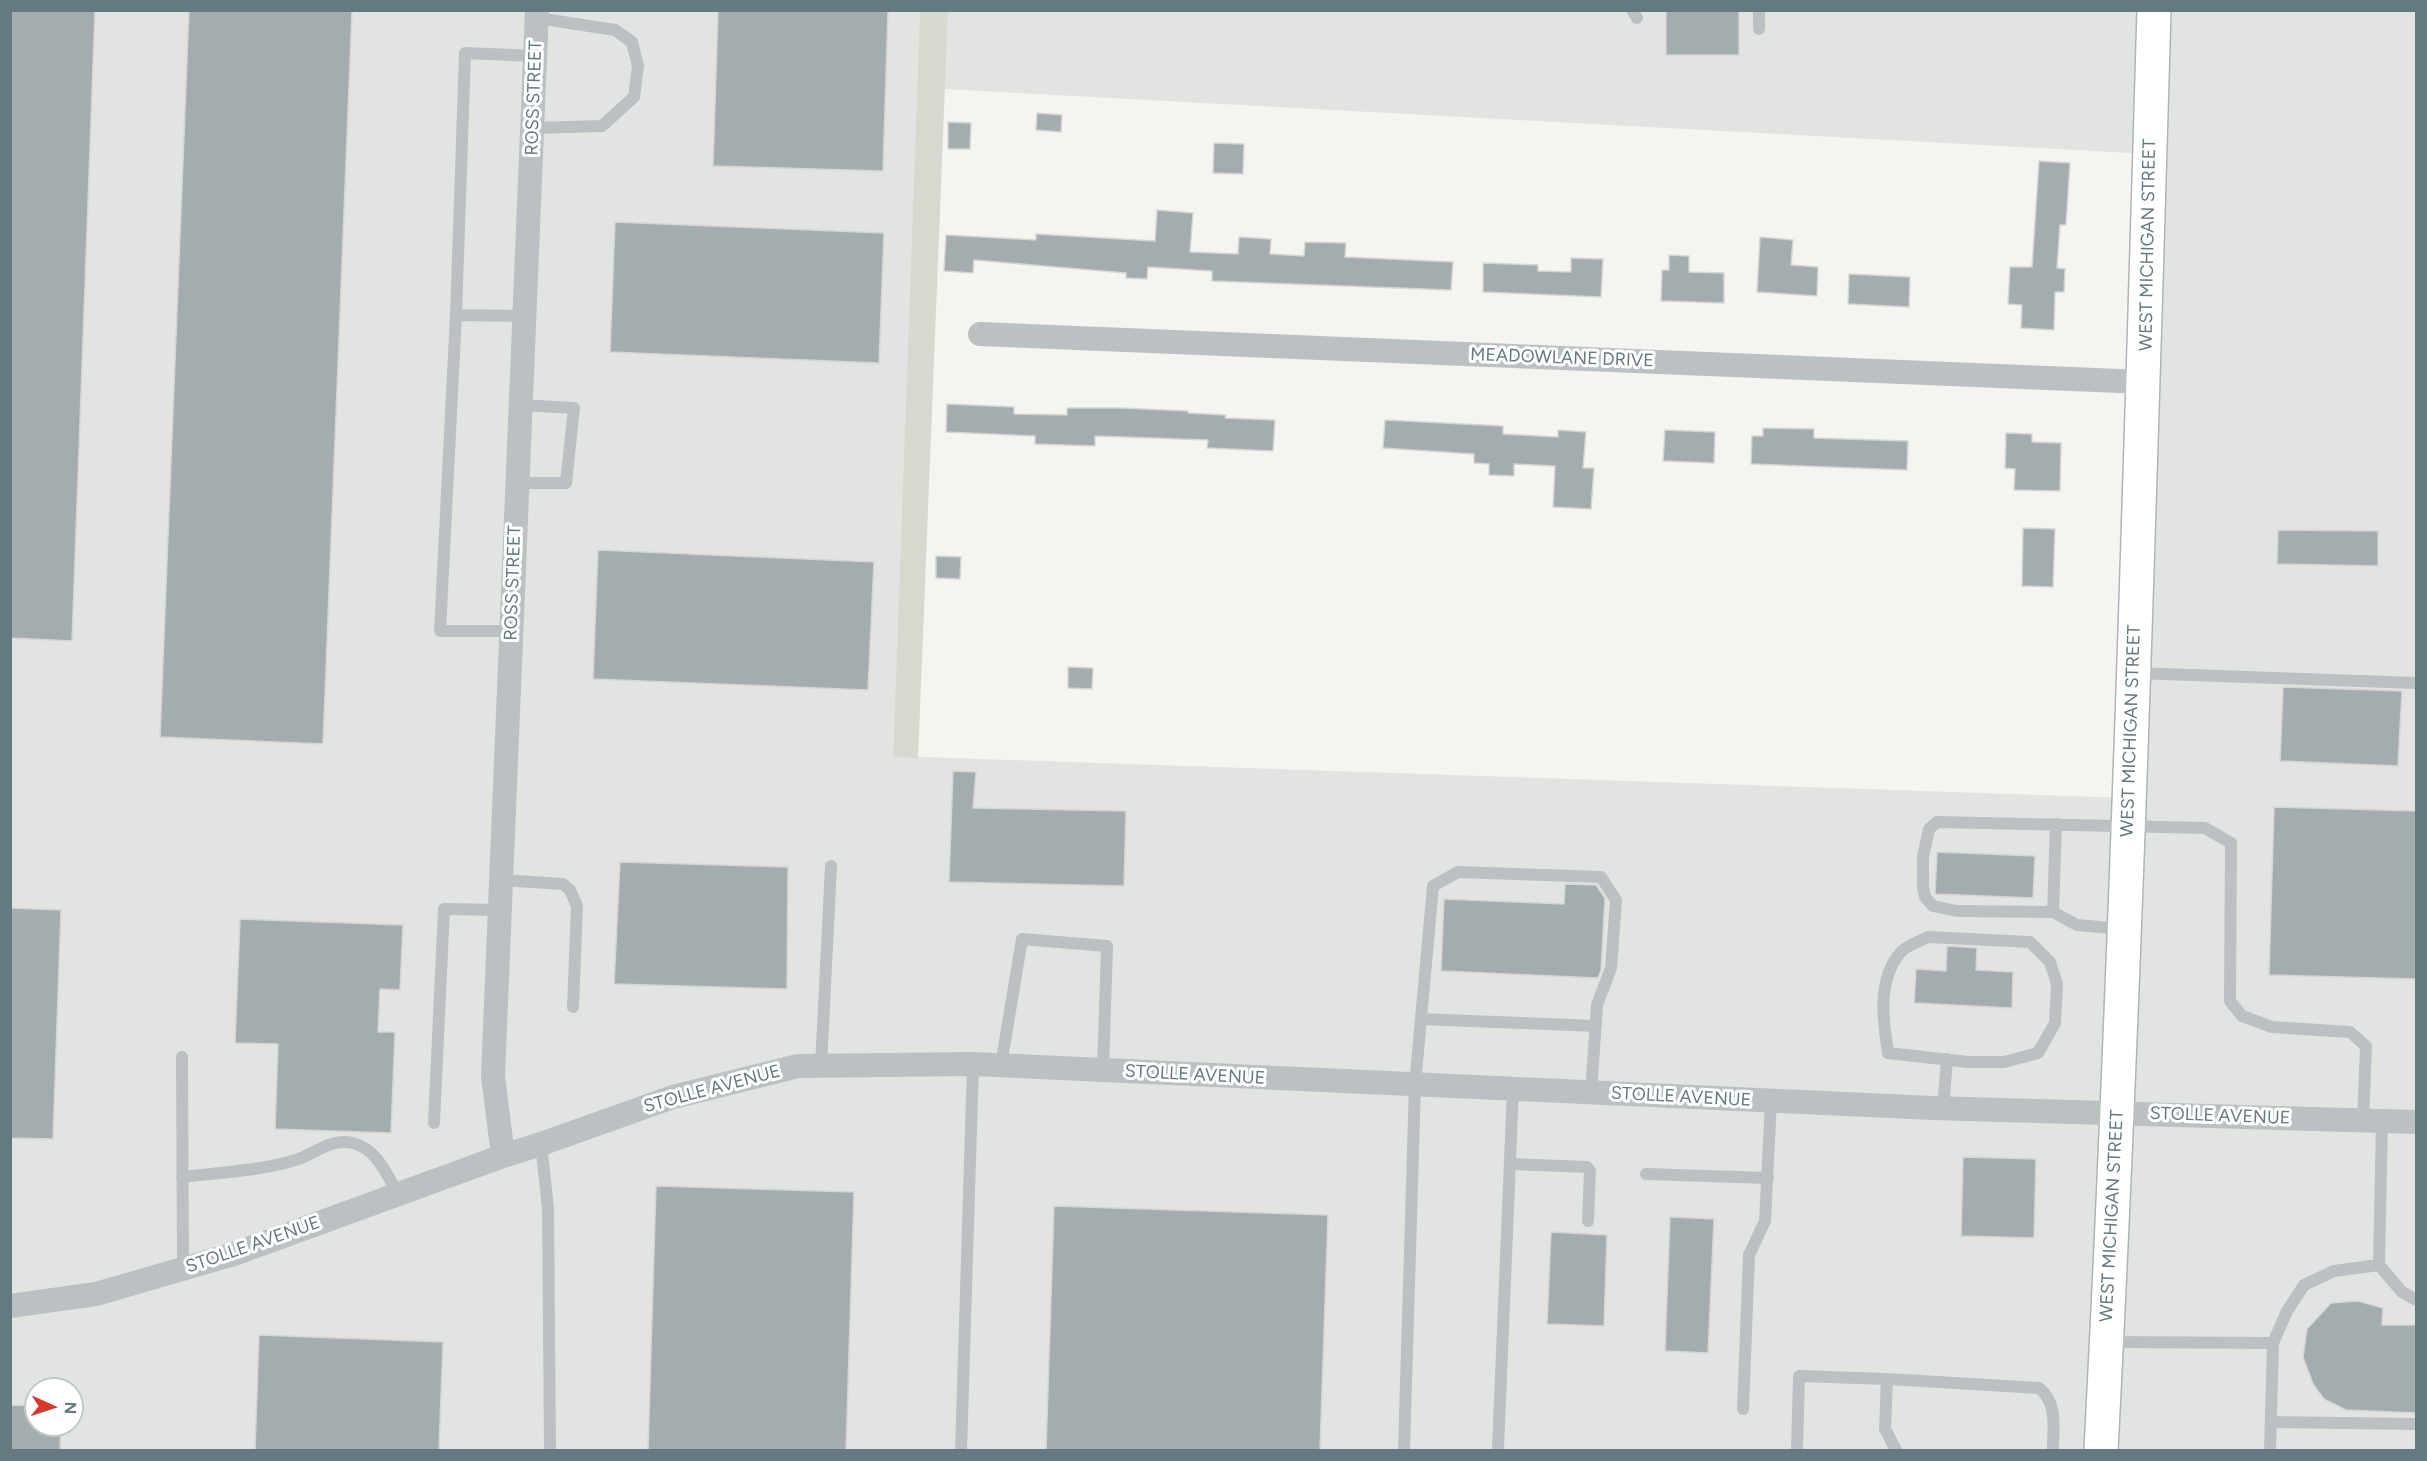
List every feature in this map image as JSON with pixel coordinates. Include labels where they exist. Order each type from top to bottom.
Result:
[{"type":"main road","name":"WEST MICHIGAN STREET","points":[[2101,1450],[2134,673],[2154,10]]},
{"type":"street","name":"ROSS STREET","points":[[502,1156],[493,1076],[537,14]]},
{"type":"street","name":"MEADOWLANE DRIVE","points":[[980,334],[2144,382]]},
{"type":"street","name":"STOLLE AVENUE","points":[[10,1306],[96,1294],[234,1254],[502,1156],[673,1097],[798,1066],[973,1064],[1943,1109],[2416,1122]]},
{"type":"lane","points":[[1759,10],[1759,29]]},
{"type":"lane","points":[[532,128],[602,126],[634,97],[638,66],[632,42],[615,30],[537,14]]},
{"type":"lane","points":[[511,631],[440,631],[456,315],[465,53],[535,56]]},
{"type":"lane","points":[[456,315],[524,316]]},
{"type":"lane","points":[[518,483],[566,483],[574,408],[520,405]]},
{"type":"lane","points":[[2134,673],[2416,683]]},
{"type":"lane","points":[[2124,929],[2077,925],[2053,912],[1958,911],[1933,906],[1925,897],[1923,887],[1923,857],[1929,829],[1936,822],[2205,828],[2231,843],[2230,1001],[2242,1016],[2272,1028],[2350,1032],[2366,1046],[2373,1121],[2379,1265],[2402,1292],[2416,1300]]},
{"type":"lane","points":[[2053,912],[2056,824]]},
{"type":"lane","points":[[821,1066],[831,866]]},
{"type":"lane","points":[[1404,1450],[1415,1085],[1433,886],[1458,872],[1601,877],[1616,900],[1611,968],[1597,1005],[1591,1093]]},
{"type":"lane","points":[[501,880],[563,884],[570,890],[577,906],[573,1007]]},
{"type":"lane","points":[[434,1123],[444,909],[500,910]]},
{"type":"lane","points":[[1928,937],[2030,942],[2050,962],[2057,984],[2055,1023],[2038,1053],[2004,1062],[1968,1062],[1947,1059],[1888,1053],[1882,1017],[1886,980],[1900,952],[1928,937]]},
{"type":"lane","points":[[1001,1065],[1022,939],[1107,945],[1103,1071]]},
{"type":"lane","points":[[1422,1019],[1596,1026]]},
{"type":"lane","points":[[182,1057],[183,1269]]},
{"type":"lane","points":[[1943,1109],[1947,1059]]},
{"type":"lane","points":[[961,1450],[973,1064]]},
{"type":"lane","points":[[1498,1448],[1513,1089]]},
{"type":"lane","points":[[1743,1409],[1749,1255],[1766,1221],[1771,1101]]},
{"type":"lane","points":[[182,1177],[266,1166],[300,1158],[338,1142],[353,1143],[365,1148],[379,1161],[398,1194]]},
{"type":"lane","points":[[541,1144],[548,1208],[550,1450]]},
{"type":"lane","points":[[1511,1164],[1587,1167],[1590,1171],[1588,1221]]},
{"type":"lane","points":[[1646,1174],[1768,1178]]},
{"type":"lane","points":[[2270,1450],[2273,1343],[2287,1311],[2304,1285],[2334,1271],[2379,1265]]},
{"type":"lane","points":[[2106,1342],[2273,1343]]},
{"type":"lane","points":[[1797,1450],[1799,1376],[2039,1388],[2047,1395],[2053,1410],[2053,1450]]},
{"type":"lane","points":[[1887,1379],[1886,1429],[1896,1450]]},
{"type":"lane","points":[[2271,1422],[2416,1424]]},
{"type":"shaded area","points":[[920,10],[948,11],[918,759],[893,756]]},
{"type":"shaded area","points":[[10,11],[920,11],[893,756],[2128,798],[2150,154],[944,89],[948,11],[2416,11],[2416,1450],[11,1450]]},
{"type":"building","points":[[10,10],[95,10],[72,641],[10,638]]},
{"type":"building","points":[[189,10],[352,10],[323,744],[160,737]]},
{"type":"building","points":[[718,10],[888,10],[883,171],[713,166]]},
{"type":"building","points":[[1666,10],[1739,10],[1739,55],[1666,55]]},
{"type":"building","points":[[1037,113],[1062,115],[1061,132],[1036,130]]},
{"type":"building","points":[[948,122],[971,123],[970,149],[948,149]]},
{"type":"building","points":[[1214,143],[1244,144],[1243,174],[1213,173]]},
{"type":"building","points":[[2039,161],[2070,163],[2066,225],[2060,225],[2057,268],[2065,269],[2064,292],[2055,292],[2054,330],[2021,328],[2022,305],[2008,304],[2010,267],[2032,267]]},
{"type":"building","points":[[1157,210],[1193,213],[1190,252],[1238,254],[1239,237],[1271,239],[1270,254],[1304,256],[1305,242],[1346,243],[1345,257],[1453,262],[1451,290],[1212,281],[1212,271],[1148,267],[1147,279],[1126,278],[1126,273],[974,260],[973,273],[944,271],[946,235],[1036,240],[1036,234],[1155,241]]},
{"type":"building","points":[[615,222],[884,233],[879,363],[610,352]]},
{"type":"building","points":[[1760,237],[1793,240],[1791,265],[1818,267],[1817,296],[1757,292]]},
{"type":"building","points":[[1669,255],[1689,256],[1689,272],[1724,273],[1724,303],[1661,301],[1662,270],[1669,270]]},
{"type":"building","points":[[1571,258],[1603,259],[1601,297],[1483,292],[1483,263],[1538,265],[1538,271],[1571,272]]},
{"type":"building","points":[[1849,274],[1910,277],[1909,307],[1848,304]]},
{"type":"building","points":[[947,404],[1014,407],[1014,414],[1067,415],[1067,408],[1122,408],[1188,411],[1188,413],[1226,415],[1225,418],[1275,420],[1273,451],[1207,448],[1208,440],[1095,436],[1095,446],[1035,444],[1035,436],[946,432]]},
{"type":"building","points":[[1385,420],[1503,426],[1503,434],[1558,437],[1558,430],[1586,432],[1583,468],[1594,468],[1591,509],[1553,507],[1555,466],[1514,464],[1514,476],[1489,475],[1489,464],[1474,463],[1474,454],[1383,448]]},
{"type":"building","points":[[1763,428],[1814,429],[1814,438],[1908,441],[1907,470],[1751,464],[1752,436],[1763,436]]},
{"type":"building","points":[[1665,430],[1715,432],[1714,463],[1663,461]]},
{"type":"building","points":[[2006,433],[2032,434],[2032,442],[2061,443],[2060,491],[2014,490],[2015,469],[2005,468]]},
{"type":"building","points":[[2023,528],[2055,529],[2053,587],[2022,586]]},
{"type":"building","points":[[2278,530],[2378,531],[2378,566],[2277,564]]},
{"type":"building","points":[[598,550],[874,562],[868,690],[593,679]]},
{"type":"building","points":[[936,556],[961,557],[960,579],[936,578]]},
{"type":"building","points":[[1068,667],[1093,668],[1092,689],[1068,688]]},
{"type":"building","points":[[2283,687],[2402,691],[2398,766],[2280,761]]},
{"type":"building","points":[[953,771],[976,772],[973,808],[1126,811],[1124,886],[949,882]]},
{"type":"building","points":[[2274,807],[2416,811],[2416,979],[2269,975]]},
{"type":"building","points":[[1937,852],[2035,856],[2033,898],[1935,894]]},
{"type":"building","points":[[620,862],[788,867],[787,989],[614,984]]},
{"type":"building","points":[[1565,884],[1596,885],[1605,898],[1601,970],[1598,978],[1441,971],[1444,899],[1564,904]]},
{"type":"building","points":[[10,908],[61,910],[53,1139],[10,1138]]},
{"type":"building","points":[[240,919],[403,925],[400,990],[380,989],[378,1032],[395,1032],[391,1133],[275,1129],[278,1044],[235,1043]]},
{"type":"building","points":[[1947,946],[1977,948],[1976,970],[2013,972],[2012,1008],[1914,1003],[1916,969],[1946,971]]},
{"type":"building","points":[[1963,1157],[2036,1159],[2034,1238],[1961,1236]]},
{"type":"building","points":[[656,1186],[854,1192],[846,1450],[648,1450]]},
{"type":"building","points":[[1054,1206],[1328,1215],[1320,1450],[1046,1450]]},
{"type":"building","points":[[1670,1217],[1714,1219],[1708,1353],[1665,1351]]},
{"type":"building","points":[[1551,1232],[1607,1235],[1604,1326],[1547,1324]]},
{"type":"building","points":[[2358,1301],[2383,1308],[2382,1325],[2416,1325],[2416,1413],[2346,1410],[2324,1399],[2313,1384],[2303,1357],[2307,1329],[2331,1303]]},
{"type":"building","points":[[259,1335],[443,1342],[439,1450],[255,1450]]},
{"type":"building","points":[[10,1405],[24,1406],[24,1437],[61,1437],[60,1450],[10,1450]]}]
